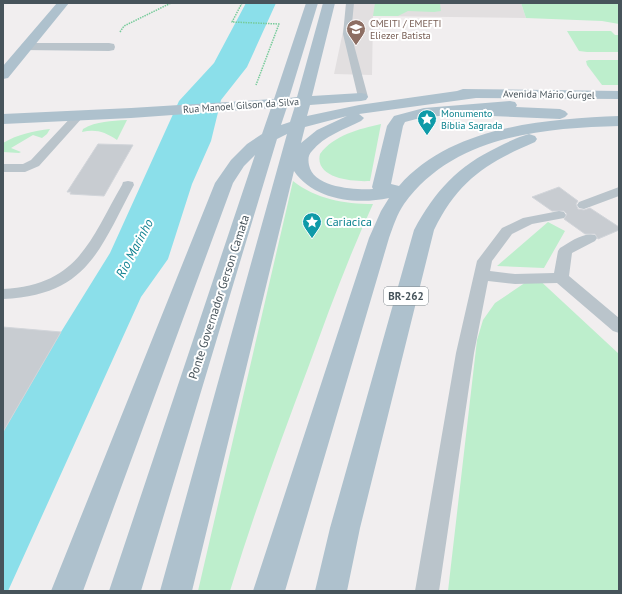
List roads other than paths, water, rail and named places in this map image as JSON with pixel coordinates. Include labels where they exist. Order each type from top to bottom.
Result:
[{"type":"main road","points":[[3,75],[62,3]]},
{"type":"main road","name":"Ponte Governador Gerson Camata","points":[[125,591],[312,3]]},
{"type":"main road","points":[[176,591],[328,3]]},
{"type":"main road","points":[[67,591],[230,170],[246,153],[266,139],[281,130],[298,123],[335,113],[435,97],[478,93]]},
{"type":"main road","name":"Rua Manoel Gilson da Silva","points":[[3,119],[131,113],[363,97],[478,93]]},
{"type":"main road","name":"Avenida Mário Gurgel","points":[[478,93],[619,95]]},
{"type":"main road","points":[[401,190],[381,187],[395,126],[399,119],[423,113],[467,110],[592,95]]},
{"type":"main road","points":[[399,103],[359,117],[325,133],[305,147],[299,159],[300,165],[308,178],[326,189],[354,195],[369,196],[401,190],[422,173],[457,151],[498,136],[545,126],[619,121]]},
{"type":"main road","points":[[467,110],[578,115],[619,121]]},
{"type":"main road","name":"BR-262","points":[[331,591],[345,528],[418,250],[424,230],[432,212],[443,196],[470,169],[508,147],[552,132],[619,121]]},
{"type":"main road","points":[[269,591],[379,238],[401,190]]},
{"type":"street","points":[[27,47],[110,47]]},
{"type":"lane","points":[[350,3],[347,34],[348,46],[363,97]]},
{"type":"lane","points":[[3,168],[25,168],[35,163],[79,115]]},
{"type":"lane","points":[[3,294],[18,294],[44,287],[68,275],[77,268],[91,252],[128,185]]},
{"type":"lane","points":[[584,205],[619,191]]},
{"type":"lane","points":[[428,591],[465,353],[485,260],[507,231],[528,221],[559,215]]},
{"type":"lane","points":[[561,278],[566,251],[590,238]]},
{"type":"lane","points":[[481,275],[515,279],[561,278],[619,327]]},
{"type":"water","name":"Rio Marinho","points":[[246,3],[276,3],[247,67],[221,100],[211,141],[192,184],[168,259],[141,297],[8,591],[3,591],[3,432],[61,332],[110,253],[179,101],[214,63]]},
{"type":"place","name":"CMEITI / EMEFTI Eliezer Batista","points":[[356,46]]},
{"type":"place","name":"Monumento Bíblia Sagrada","points":[[427,136]]},
{"type":"place","name":"Cariacica","points":[[312,239]]}]
